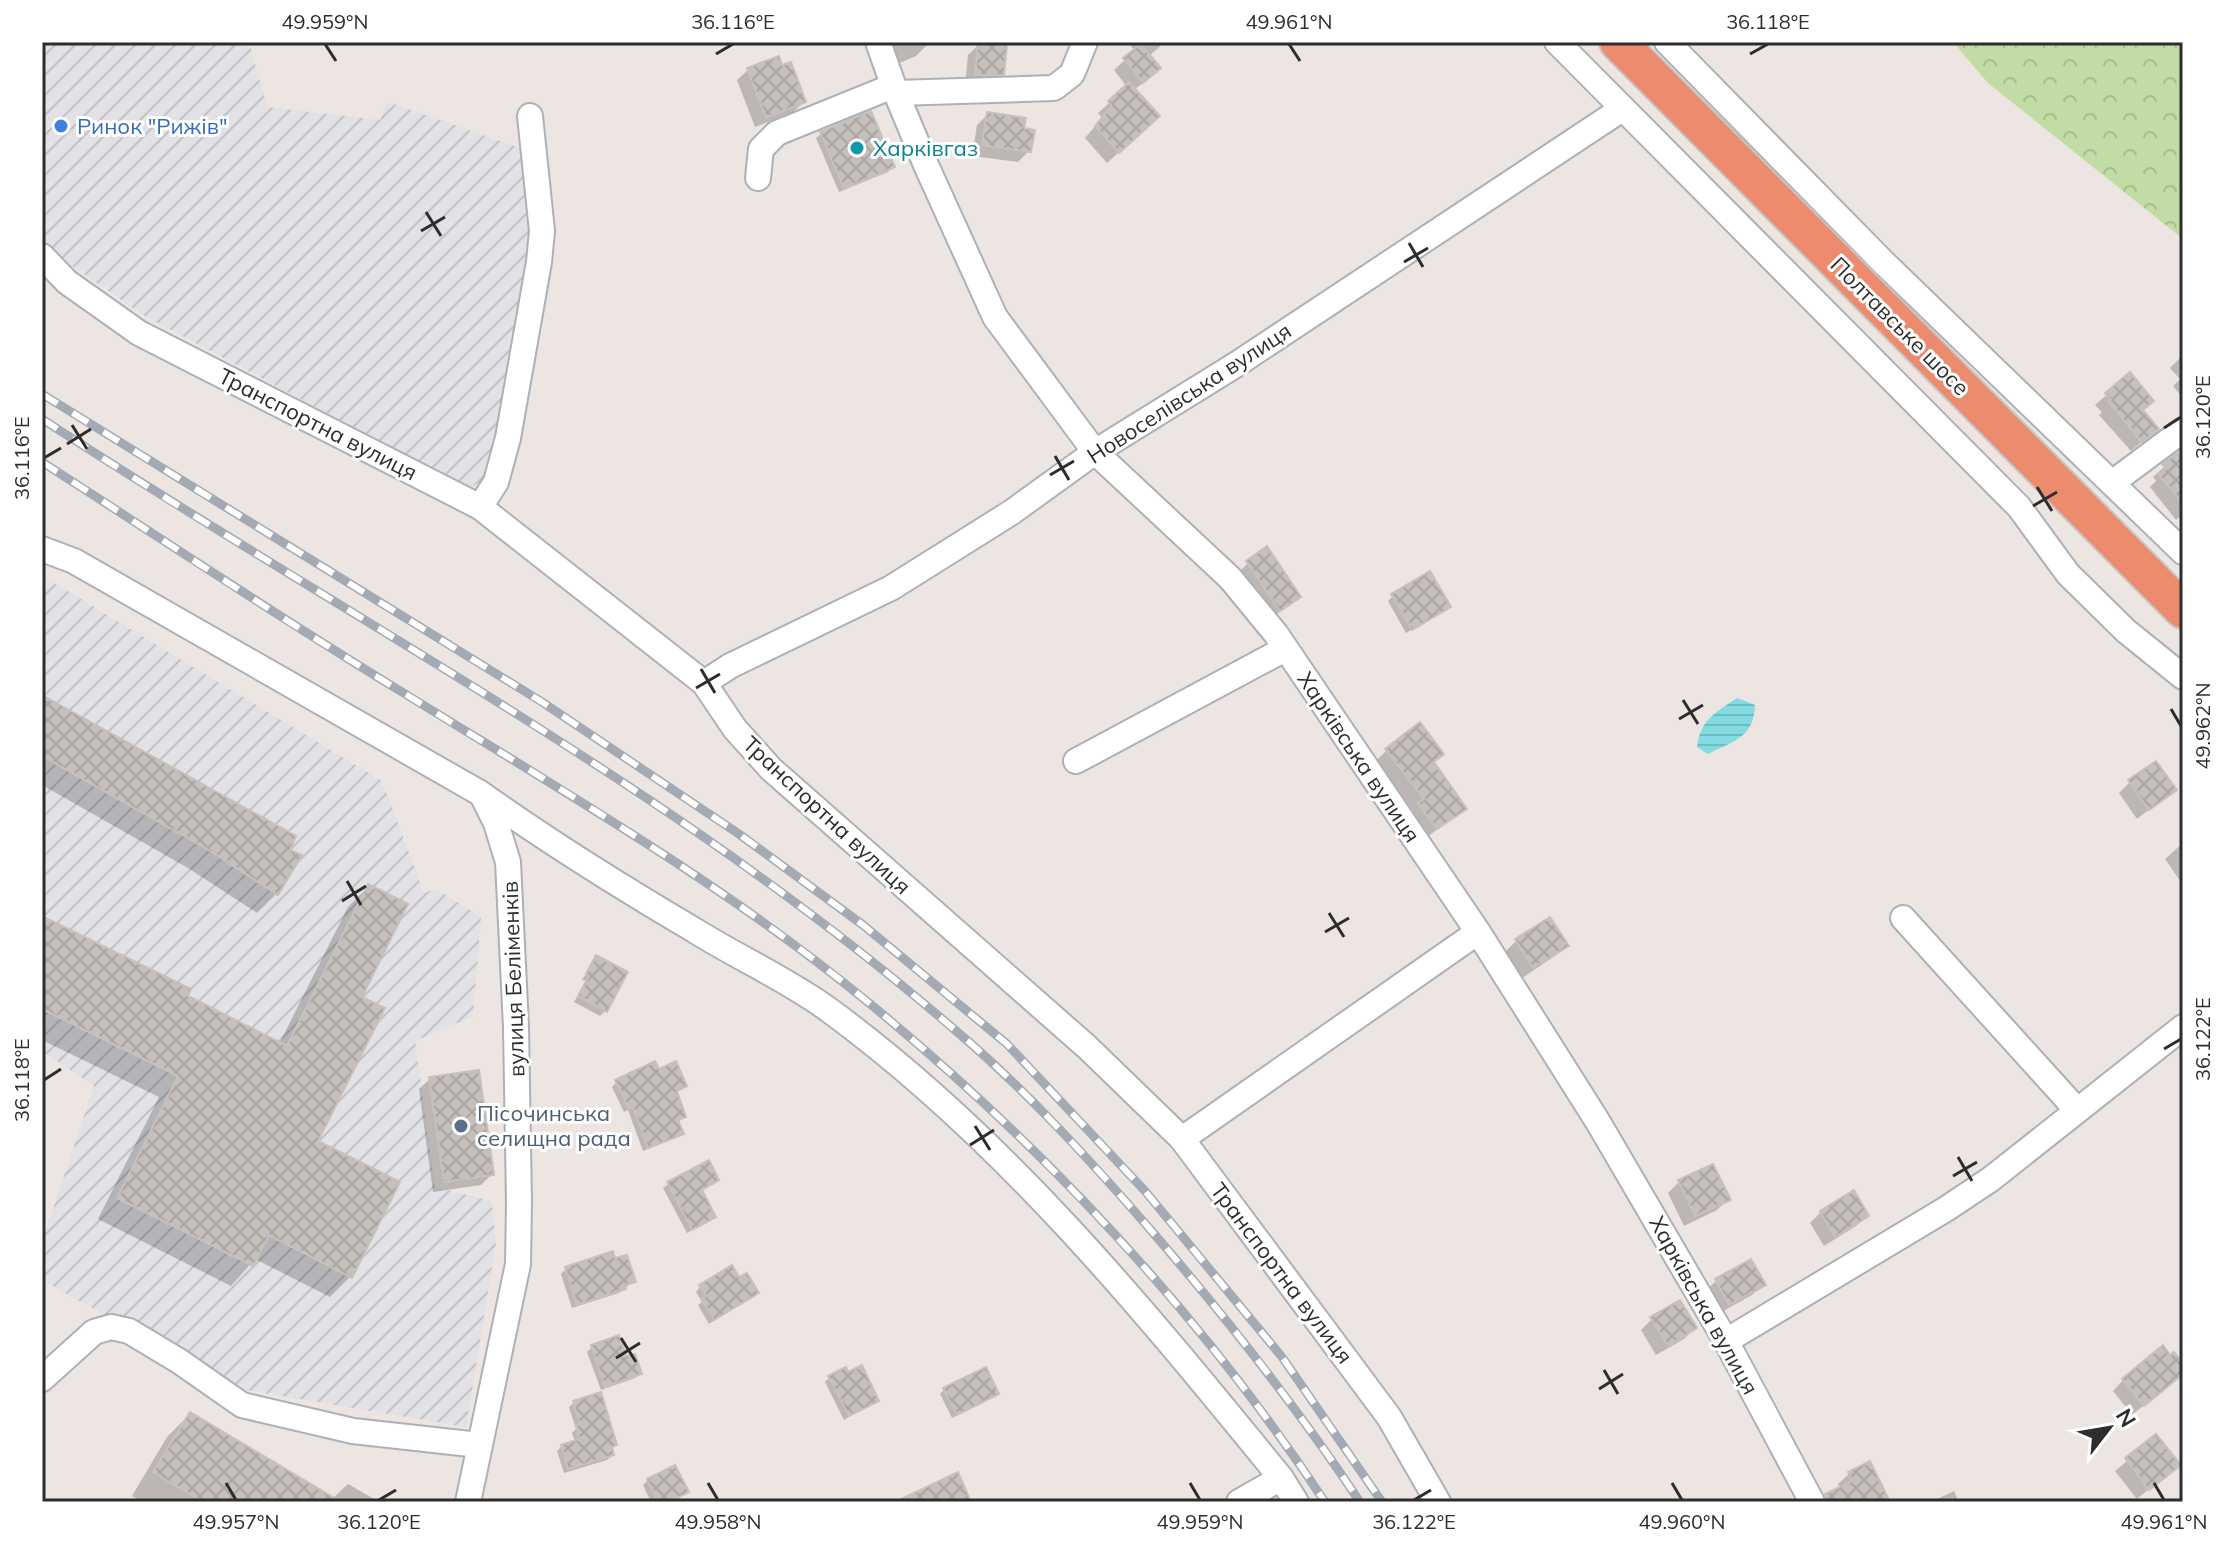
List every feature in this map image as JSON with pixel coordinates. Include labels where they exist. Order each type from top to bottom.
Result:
[{"type":"highway","name":"Полтавське шосе","points":[[1618,42],[2183,610]]},
{"type":"street","name":"Харківська вулиця","points":[[878,42],[894,90],[995,317],[1095,452],[1230,578],[1285,649],[1478,932],[1598,1122],[1726,1341],[1812,1502]]},
{"type":"street","points":[[758,178],[761,149],[777,133],[894,90],[1054,88],[1072,74],[1085,42]]},
{"type":"street","points":[[1557,42],[2019,507],[2068,574],[2126,631],[2183,677]]},
{"type":"street","points":[[1667,42],[1882,261],[2183,552]]},
{"type":"street","name":"Новоселівська вулиця","points":[[704,683],[730,666],[891,588],[1012,512],[1095,452],[1237,364],[1622,109]]},
{"type":"street","points":[[480,507],[496,482],[508,438],[539,262],[542,231],[530,116]]},
{"type":"street","name":"Транспортна вулиця","points":[[42,256],[67,282],[139,333],[480,507],[704,683],[735,729],[771,769],[1087,1047],[1182,1139],[1389,1417],[1438,1502]]},
{"type":"street","points":[[2112,483],[2183,430]]},
{"type":"street","points":[[42,549],[74,561],[480,793],[692,929],[827,1008],[909,1073],[1041,1197],[1170,1341],[1281,1478],[1296,1502]]},
{"type":"street","points":[[1076,761],[1285,649]]},
{"type":"street","name":"вулиця Беліменків","points":[[468,1502],[518,1264],[516,1027],[508,862],[496,823],[480,793]]},
{"type":"street","points":[[1903,918],[2076,1109]]},
{"type":"street","points":[[1182,1139],[1478,932]]},
{"type":"street","points":[[1726,1341],[1991,1179],[2183,1027]]},
{"type":"street","points":[[42,1379],[94,1332],[120,1328],[179,1361],[242,1405],[353,1431],[479,1445]]},
{"type":"street","points":[[1239,1502],[1281,1478]]},
{"type":"shaded area","points":[[42,42],[249,42],[267,107],[380,120],[388,102],[523,149],[533,189],[515,351],[488,479],[468,488],[143,315],[42,241]]},
{"type":"shaded area","points":[[46,578],[382,781],[424,893],[436,889],[481,917],[473,1016],[415,1041],[435,1187],[491,1201],[496,1242],[466,1427],[235,1388],[42,1280],[42,1242],[94,1086],[42,1051],[42,587]]},
{"type":"green space","points":[[1953,42],[2183,42],[2183,239],[1988,83]]},
{"type":"water","points":[[1737,698],[1755,705],[1751,725],[1746,732],[1708,754],[1697,747],[1705,723]]},
{"type":"building","points":[[978,42],[1007,44],[1004,75],[975,75]]},
{"type":"building","points":[[1141,44],[1161,68],[1143,83],[1123,58]]},
{"type":"building","points":[[779,56],[782,65],[791,62],[806,102],[766,118],[747,68]]},
{"type":"building","points":[[1129,82],[1160,116],[1119,153],[1095,126],[1112,106],[1108,101]]},
{"type":"building","name":"Харківгаз","points":[[871,111],[895,167],[844,189],[820,132]]},
{"type":"building","points":[[987,112],[1026,118],[1024,128],[1035,130],[1031,152],[982,145]]},
{"type":"building","points":[[2130,372],[2154,401],[2143,410],[2159,429],[2142,442],[2105,393]]},
{"type":"building","points":[[2179,452],[2183,456],[2183,504],[2159,475],[2166,469],[2162,464]]},
{"type":"building","points":[[1267,546],[1301,597],[1280,611],[1246,561]]},
{"type":"building","points":[[1430,571],[1451,607],[1412,630],[1391,594]]},
{"type":"building","points":[[42,695],[296,836],[290,850],[302,855],[278,895],[207,849],[42,756]]},
{"type":"building","points":[[1420,722],[1444,754],[1434,762],[1467,809],[1437,829],[1418,803],[1424,799],[1385,749]]},
{"type":"building","points":[[2156,761],[2177,790],[2149,810],[2128,780]]},
{"type":"building","points":[[368,884],[408,904],[362,997],[385,1008],[318,1141],[400,1182],[352,1278],[269,1235],[253,1266],[117,1198],[178,1076],[42,1009],[42,916],[191,989],[188,996],[287,1046]]},
{"type":"building","points":[[1550,917],[1569,946],[1533,968],[1515,939]]},
{"type":"building","points":[[596,955],[628,972],[607,1012],[578,996]]},
{"type":"building","points":[[655,1061],[659,1069],[676,1061],[687,1086],[677,1091],[686,1117],[678,1120],[684,1134],[648,1148],[633,1107],[629,1109],[615,1080]]},
{"type":"building","name":"Пісочинська селищна рада","points":[[479,1070],[494,1175],[444,1182],[429,1077]]},
{"type":"building","points":[[709,1160],[719,1180],[702,1190],[716,1217],[692,1230],[667,1182]]},
{"type":"building","points":[[1713,1164],[1731,1200],[1695,1216],[1678,1180]]},
{"type":"building","points":[[1854,1190],[1869,1216],[1835,1237],[1820,1211]]},
{"type":"building","points":[[613,1251],[615,1258],[627,1255],[636,1282],[625,1285],[626,1289],[577,1305],[565,1267]]},
{"type":"building","points":[[1751,1259],[1766,1285],[1729,1305],[1715,1279]]},
{"type":"building","points":[[732,1265],[739,1277],[747,1273],[759,1293],[714,1320],[701,1299],[706,1296],[699,1285]]},
{"type":"building","points":[[1680,1300],[1697,1328],[1668,1346],[1650,1317]]},
{"type":"building","points":[[619,1335],[626,1356],[635,1354],[642,1374],[605,1387],[591,1345]]},
{"type":"building","points":[[2163,1345],[2170,1355],[2174,1352],[2183,1364],[2183,1374],[2144,1406],[2122,1379]]},
{"type":"building","points":[[862,1365],[879,1401],[849,1416],[828,1376],[846,1367],[848,1372]]},
{"type":"building","points":[[986,1367],[999,1394],[957,1415],[943,1388]]},
{"type":"building","points":[[601,1392],[617,1445],[612,1447],[614,1455],[568,1469],[561,1445],[579,1439],[576,1426],[580,1425],[573,1401]]},
{"type":"building","points":[[190,1412],[341,1502],[203,1502],[153,1472]]},
{"type":"building","points":[[2156,1434],[2181,1465],[2149,1490],[2125,1458]]},
{"type":"building","points":[[1870,1461],[1890,1502],[1827,1502],[1825,1494],[1852,1481],[1848,1472]]},
{"type":"building","points":[[675,1465],[689,1492],[669,1502],[658,1502],[647,1479]]},
{"type":"building","points":[[958,1472],[971,1502],[895,1502]]},
{"type":"railway","points":[[42,394],[542,702],[739,834],[863,925],[1007,1044],[1145,1191],[1282,1357],[1382,1502]]},
{"type":"railway","points":[[42,419],[624,783],[738,861],[848,943],[955,1030],[1056,1125],[1149,1228],[1259,1362],[1360,1502]]},
{"type":"railway","points":[[42,462],[311,636],[641,840],[757,918],[869,1003],[996,1115],[1116,1236],[1226,1365],[1325,1502]]},
{"type":"place","name":"Ринок \"Рижів\"","points":[[61,126]]},
{"type":"place","name":"Харківгаз","points":[[857,148]]},
{"type":"place","name":"Пісочинська селищна рада","points":[[461,1126]]}]
